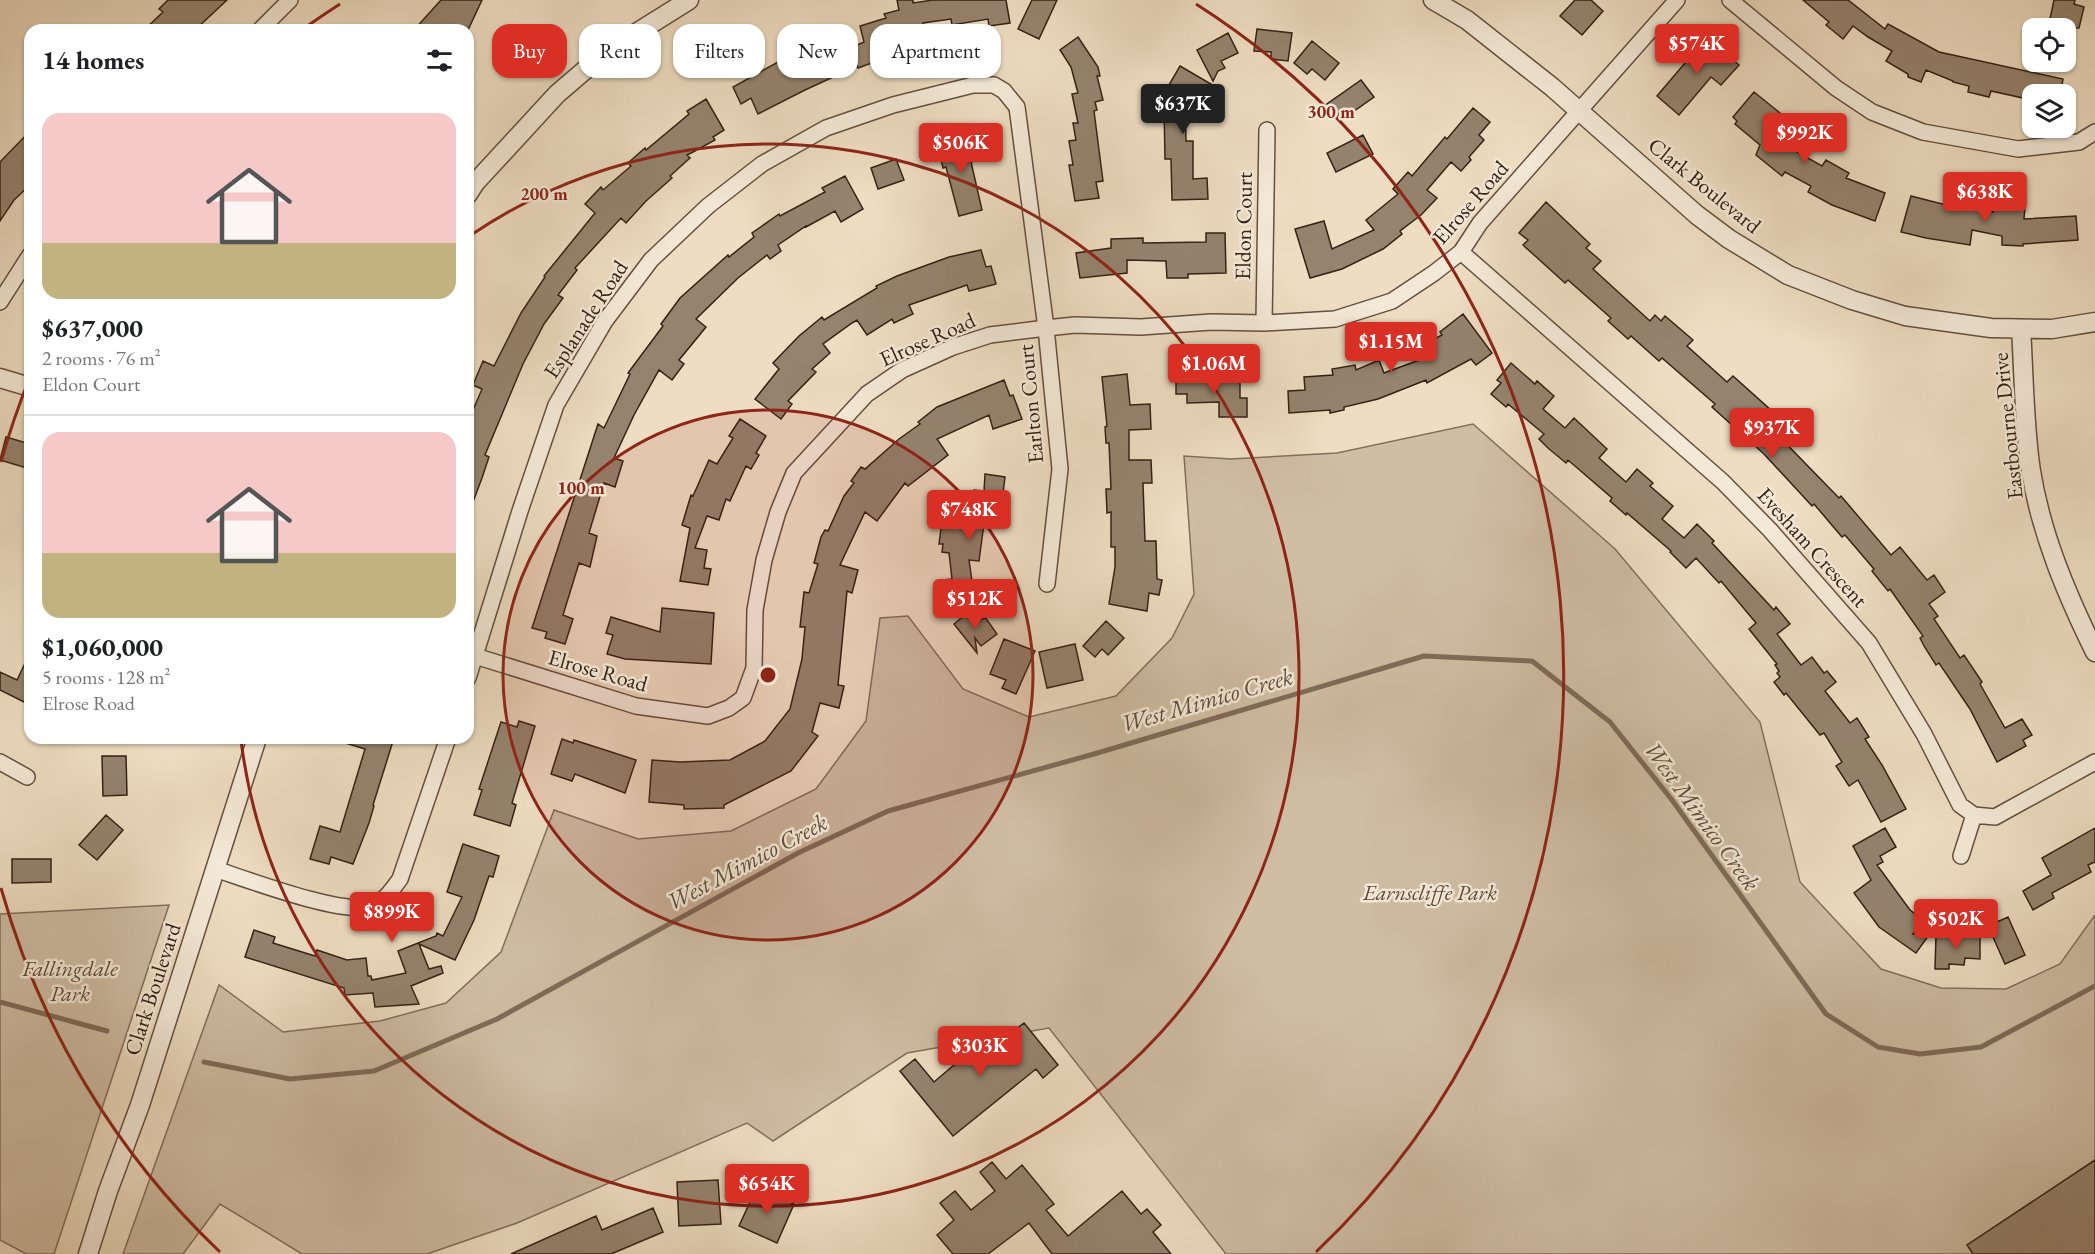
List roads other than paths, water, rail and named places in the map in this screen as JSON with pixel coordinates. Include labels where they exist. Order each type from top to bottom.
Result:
[{"type":"street","points":[[266,24],[290,0]]},
{"type":"street","name":"Clark Boulevard","points":[[1433,0],[1467,20],[1552,87],[1697,215],[1729,239],[1788,275],[1851,300],[1905,316],[1991,328],[2021,329],[2052,329],[2095,322]]},
{"type":"street","name":"Elrose Road","points":[[475,656],[636,706],[708,716],[729,708],[743,698],[754,668],[755,610],[764,560],[777,512],[794,472],[867,394],[902,370],[990,335],[1075,325],[1142,327],[1210,322],[1264,323],[1335,319],[1392,301],[1461,252],[1480,223],[1677,0]]},
{"type":"street","points":[[1731,0],[1845,94],[1872,112],[1923,132],[2018,149],[2079,142],[2095,132]]},
{"type":"street","points":[[474,185],[557,94],[606,52],[681,2]]},
{"type":"street","name":"Esplanade Road","points":[[474,659],[556,405],[605,321],[651,261],[708,206],[762,164],[826,128],[893,105],[973,85],[994,85],[1004,91],[1017,107],[1046,328]]},
{"type":"street","name":"Eldon Court","points":[[1264,323],[1267,130]]},
{"type":"street","name":"Evesham Crescent","points":[[1461,252],[1723,482],[1770,530],[1869,643],[1924,734],[1960,806],[1974,816]]},
{"type":"street","points":[[0,302],[24,264]]},
{"type":"street","name":"Earlton Court","points":[[1046,328],[1060,469],[1047,584]]},
{"type":"street","name":"Eastbourne Drive","points":[[2021,329],[2031,470],[2046,537],[2080,623],[2095,652]]},
{"type":"street","points":[[0,378],[24,385]]},
{"type":"street","name":"Clark Boulevard","points":[[88,1254],[108,1191],[140,1105],[255,744]]},
{"type":"street","points":[[215,869],[333,906],[355,910],[371,906],[389,895],[400,879],[446,744]]},
{"type":"street","points":[[0,762],[27,777]]},
{"type":"street","points":[[1961,856],[1974,816],[1995,817],[2095,762]]},
{"type":"waterway","name":"West Mimico Creek","points":[[204,1062],[290,1079],[374,1071],[497,1019],[798,853],[888,811],[1094,754],[1424,656],[1532,661],[1610,722],[1672,800],[1826,1014],[1878,1047],[1920,1054],[1981,1047],[2095,986]]},
{"type":"waterway","name":"West Mimico Creek","points":[[0,1002],[107,1031]]},
{"type":"park label","name":"Earnscliffe Park","points":[[1430,892]]},
{"type":"park label","name":"Fallingdale Park","points":[[70,980]]}]
